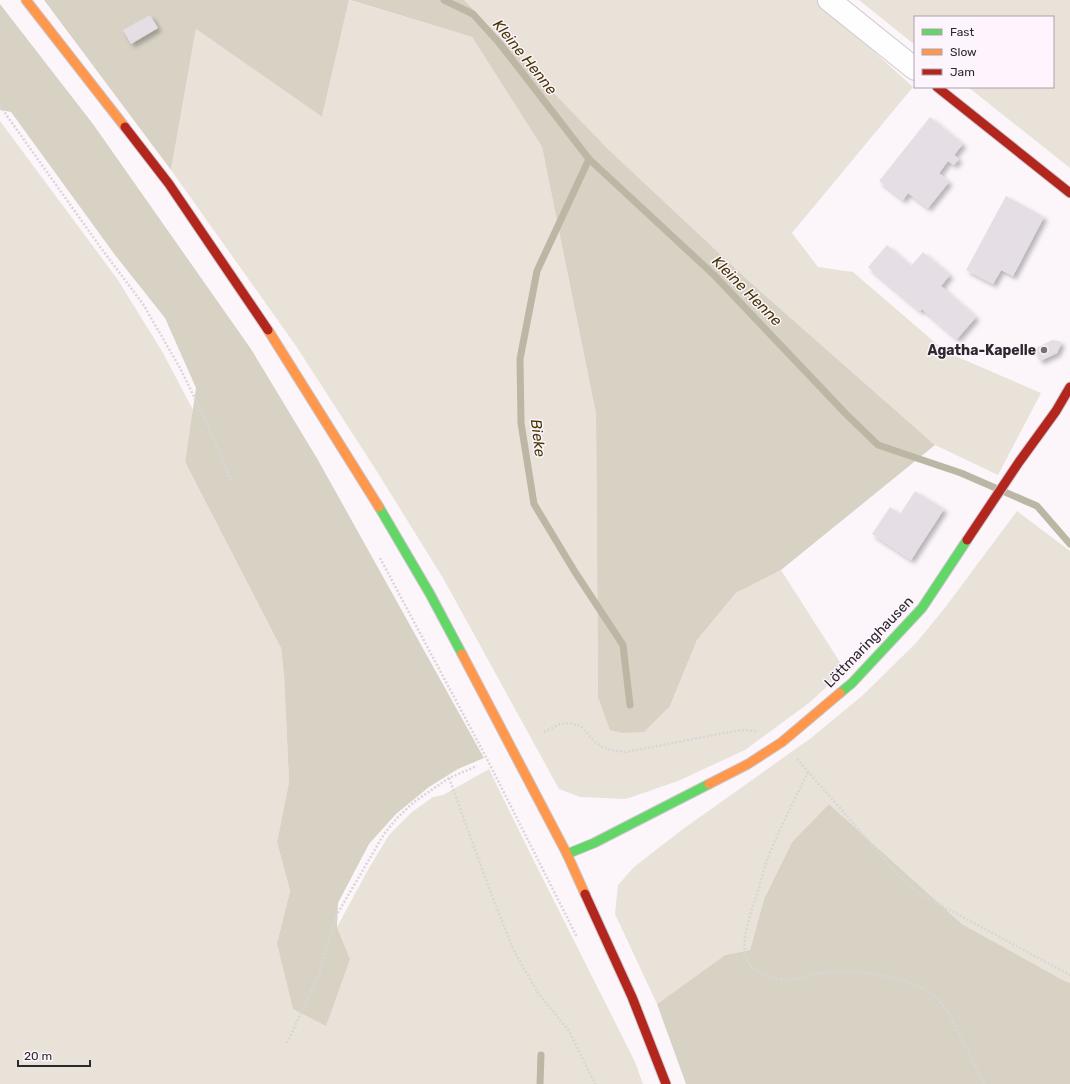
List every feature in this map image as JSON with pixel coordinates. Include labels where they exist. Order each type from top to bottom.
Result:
[{"type":"main road","points":[[26,0],[169,184],[277,344],[372,494],[430,594],[567,854],[632,997],[666,1084]]},
{"type":"main road","points":[[938,88],[1070,193]]},
{"type":"main road","name":"Löttmaringhausen","points":[[567,854],[594,843],[748,764],[782,742],[852,683],[922,608],[1019,462],[1056,411],[1070,387]]},
{"type":"street","points":[[829,0],[914,68]]},
{"type":"path","points":[[0,106],[101,248],[143,304],[180,368],[202,412],[231,480]]},
{"type":"path","points":[[379,557],[486,757],[578,938]]},
{"type":"path","points":[[544,732],[560,724],[570,723],[581,726],[594,741],[602,747],[626,752],[743,730],[761,732],[782,742],[903,880],[920,894],[1070,975]]},
{"type":"path","points":[[287,1043],[319,974],[336,916],[384,834],[397,818],[414,802],[449,778],[476,766]]},
{"type":"path","points":[[808,772],[783,823],[765,867],[745,936],[745,952],[748,962],[754,969],[762,974],[785,980],[821,973],[862,972],[892,978],[912,984],[930,992],[942,1004],[948,1013],[984,1084]]},
{"type":"path","points":[[449,778],[492,896],[514,951],[538,993],[569,1031],[595,1084]]},
{"type":"shaded area","points":[[44,0],[349,0],[322,117],[196,29],[171,170]]},
{"type":"shaded area","points":[[349,0],[472,37],[542,147],[596,414],[598,697],[670,706],[697,640],[736,593],[781,570],[845,670],[809,703],[745,750],[678,781],[626,799],[580,797],[559,789],[443,578],[376,470],[296,346],[171,170],[196,29],[322,117]]},
{"type":"shaded area","points":[[350,0],[464,0],[609,150],[751,283],[935,445],[781,570],[736,593],[697,640],[670,706],[644,732],[622,733],[610,730],[598,697],[596,414],[542,147],[472,37]]},
{"type":"shaded area","points":[[464,0],[817,0],[913,87],[792,233],[818,267],[853,272],[946,352],[1041,393],[998,475],[935,445],[751,283],[609,150]]},
{"type":"shaded area","points":[[859,0],[1070,0],[1070,168],[969,88],[1054,88],[1054,16],[914,16],[914,44]]},
{"type":"shaded area","points":[[0,4],[93,124],[251,349],[318,460],[484,758],[458,769],[429,787],[396,814],[369,844],[338,903],[337,927],[350,959],[326,1026],[293,1009],[277,943],[290,891],[277,842],[289,782],[284,675],[281,648],[185,462],[196,388],[165,318],[115,255],[11,112],[0,110]]},
{"type":"shaded area","points":[[0,121],[118,280],[163,353],[193,410],[185,462],[281,648],[284,675],[289,782],[277,842],[290,891],[277,943],[350,959],[337,927],[389,835],[412,812],[433,797],[443,795],[489,769],[635,1062],[643,1084],[0,1084]]},
{"type":"shaded area","points":[[1017,511],[1070,551],[1070,983],[962,924],[829,804],[792,842],[764,899],[750,950],[725,955],[657,1004],[615,914],[618,885],[634,867],[683,829],[811,738],[863,695],[916,643],[944,609]]},
{"type":"shaded area","points":[[829,804],[962,924],[1070,983],[1070,1084],[686,1084],[657,1004],[725,955],[750,950],[764,899],[792,842]]},
{"type":"building","points":[[150,15],[158,28],[131,44],[123,30]]},
{"type":"building","points":[[930,117],[963,144],[954,155],[959,159],[954,165],[948,161],[939,173],[949,182],[928,208],[908,193],[903,200],[879,181]]},
{"type":"building","points":[[1006,196],[1044,217],[1013,276],[1001,270],[993,284],[966,270]]},
{"type":"building","points":[[887,245],[911,266],[923,252],[950,275],[941,286],[976,317],[957,339],[922,309],[920,311],[868,267]]},
{"type":"building","points":[[1052,340],[1060,341],[1061,344],[1057,353],[1040,361],[1034,349]]},
{"type":"building","points":[[915,491],[944,509],[911,560],[872,534],[890,507],[900,514]]},
{"type":"waterway","name":"Kleine Henne","points":[[444,0],[473,14],[500,44],[589,159],[714,275],[846,414],[878,445],[961,473],[1037,506],[1070,544]]},
{"type":"waterway","name":"Bieke","points":[[589,159],[537,271],[520,359],[521,423],[534,504],[575,572],[623,645],[630,705]]},
{"type":"waterway","name":"Bieke","points":[[540,1084],[541,1055]]},
{"type":"traffic: fast","points":[[379,507],[430,594],[462,654]]},
{"type":"traffic: fast","points":[[840,693],[852,683],[922,608],[967,540]]},
{"type":"traffic: fast","points":[[567,854],[594,843],[709,784]]},
{"type":"traffic: slow","points":[[26,0],[125,127]]},
{"type":"traffic: slow","points":[[268,330],[379,507]]},
{"type":"traffic: slow","points":[[462,654],[567,854],[585,894]]},
{"type":"traffic: slow","points":[[709,784],[748,764],[782,742],[840,693]]},
{"type":"traffic: jam","points":[[938,88],[1070,193]]},
{"type":"traffic: jam","points":[[125,127],[169,184],[268,330]]},
{"type":"traffic: jam","points":[[967,540],[1019,462],[1056,411],[1070,387]]},
{"type":"traffic: jam","points":[[585,894],[632,997],[666,1084]]},
{"type":"place","name":"Agatha-Kapelle","points":[[1044,350]]}]
